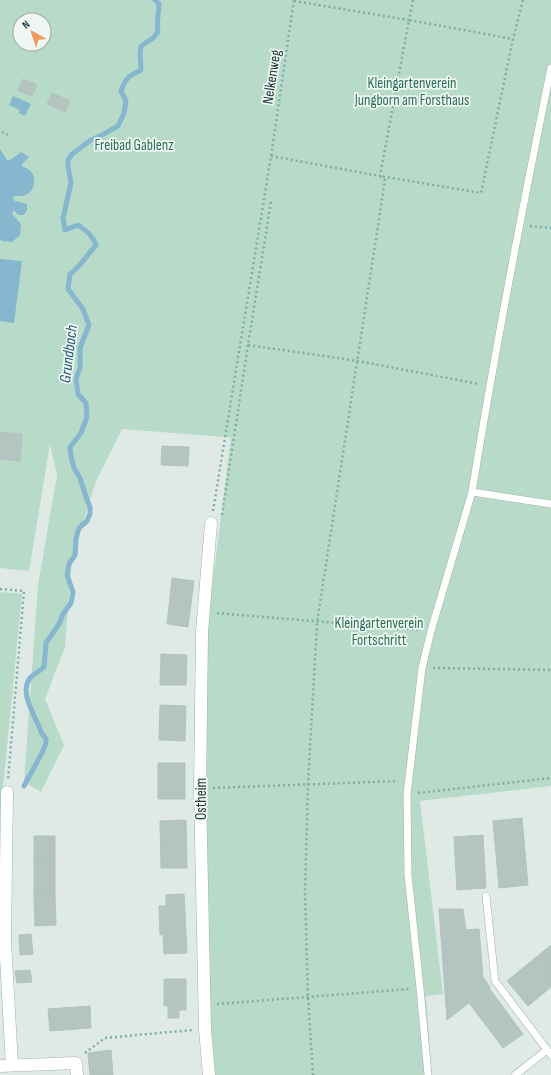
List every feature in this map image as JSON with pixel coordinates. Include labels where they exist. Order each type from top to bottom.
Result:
[{"type":"street","name":"Ostheim","points":[[209,1075],[205,1029],[200,790],[202,632],[211,522]]},
{"type":"street","points":[[7,792],[4,940],[6,1066],[77,1069]]},
{"type":"lane","points":[[428,1075],[408,875],[407,794],[422,668],[431,631],[472,492],[489,386],[519,225],[551,68]]},
{"type":"lane","points":[[472,492],[551,504]]},
{"type":"lane","points":[[486,896],[495,981],[549,1053],[515,1075]]},
{"type":"path","points":[[380,176],[413,0]]},
{"type":"path","points":[[271,156],[481,193],[513,39],[523,0]]},
{"type":"path","points":[[294,1],[513,39]]},
{"type":"path","name":"Nelkenweg","points":[[211,522],[271,156],[294,1]]},
{"type":"path","points":[[2,132],[8,135]]},
{"type":"path","points":[[313,1075],[308,996],[305,891],[308,784],[317,623],[385,180],[380,176]]},
{"type":"path","points":[[271,202],[248,344],[358,361],[489,386]]},
{"type":"path","points":[[519,225],[551,228]]},
{"type":"path","points":[[0,589],[24,591],[7,792]]},
{"type":"path","points":[[211,613],[317,623],[431,631]]},
{"type":"path","points":[[422,668],[551,670]]},
{"type":"path","points":[[407,794],[551,778]]},
{"type":"path","points":[[206,788],[409,780]]},
{"type":"path","points":[[211,1004],[420,988]]},
{"type":"path","points":[[77,1069],[88,1049],[105,1038],[205,1029]]},
{"type":"green space","name":"Kleingartenverein Fortschritt","points":[[0,0],[551,0],[551,786],[420,801],[443,994],[426,996],[432,1075],[212,1075],[204,787],[207,647],[210,603],[231,438],[122,429],[96,481],[72,559],[65,647],[45,699],[64,745],[41,792],[24,782],[38,585],[57,475],[50,444],[29,571],[0,568]]},
{"type":"green space","points":[[0,592],[22,594],[0,815]]},
{"type":"green space","points":[[0,815],[3,855],[0,855]]},
{"type":"water","points":[[13,96],[31,104],[25,116],[19,113],[20,110],[9,105]]},
{"type":"water","points":[[0,149],[7,160],[10,160],[21,152],[29,157],[22,164],[23,167],[27,168],[33,174],[34,178],[34,186],[29,193],[24,196],[14,196],[13,199],[15,201],[27,204],[27,210],[24,215],[18,215],[15,211],[13,211],[12,214],[21,224],[20,235],[12,242],[2,241],[0,239]]},
{"type":"water","points":[[0,259],[22,261],[14,323],[0,321]]},
{"type":"building","points":[[23,79],[37,85],[32,96],[18,90]]},
{"type":"building","points":[[52,93],[70,101],[65,112],[47,104]]},
{"type":"building","points":[[0,432],[22,434],[20,461],[0,459]]},
{"type":"building","points":[[162,446],[189,447],[188,466],[161,465]]},
{"type":"building","points":[[172,578],[194,581],[188,627],[167,624]]},
{"type":"building","points":[[161,654],[187,655],[186,685],[160,685]]},
{"type":"building","points":[[160,705],[186,706],[185,741],[159,740]]},
{"type":"building","points":[[158,763],[185,763],[185,799],[158,799]]},
{"type":"building","points":[[522,818],[528,885],[499,888],[493,821]]},
{"type":"building","points":[[186,820],[187,868],[161,868],[160,821]]},
{"type":"building","points":[[483,835],[486,888],[457,890],[454,837]]},
{"type":"building","points":[[34,836],[55,836],[55,861],[34,861]]},
{"type":"building","points":[[34,861],[55,861],[55,895],[34,895]]},
{"type":"building","points":[[184,894],[187,953],[164,954],[163,934],[160,935],[159,906],[166,906],[166,895]]},
{"type":"building","points":[[34,895],[55,895],[56,925],[35,926]]},
{"type":"building","points":[[439,909],[463,909],[466,930],[479,929],[483,977],[490,987],[489,988],[523,1034],[503,1048],[469,1003],[447,1020]]},
{"type":"building","points":[[31,934],[33,954],[20,955],[19,935]]},
{"type":"building","points":[[551,945],[551,987],[528,1006],[507,981]]},
{"type":"building","points":[[30,970],[32,982],[17,983],[15,971]]},
{"type":"building","points":[[164,979],[186,979],[186,1010],[179,1010],[179,1018],[168,1018],[168,1006],[164,1006]]},
{"type":"building","points":[[90,1006],[91,1028],[50,1031],[48,1009]]},
{"type":"building","points":[[111,1050],[113,1075],[90,1075],[88,1053]]},
{"type":"waterway","name":"Grundbach","points":[[24,786],[43,750],[46,741],[29,705],[26,690],[27,683],[31,677],[44,667],[46,643],[71,603],[73,592],[67,575],[69,564],[75,555],[78,531],[87,521],[90,514],[90,507],[80,478],[74,468],[70,447],[81,433],[87,417],[86,403],[78,394],[76,379],[80,368],[80,348],[89,325],[83,309],[68,289],[70,274],[80,265],[96,245],[89,234],[78,225],[65,230],[63,218],[71,183],[68,160],[72,154],[91,140],[118,126],[124,113],[126,101],[121,91],[126,80],[141,70],[141,46],[153,38],[158,32],[157,25],[159,4],[155,0]]},
{"type":"park label","name":"Kleingartenverein Jungborn am Forsthaus","points":[[412,92]]},
{"type":"park label","name":"Freibad Gablenz","points":[[134,145]]}]
